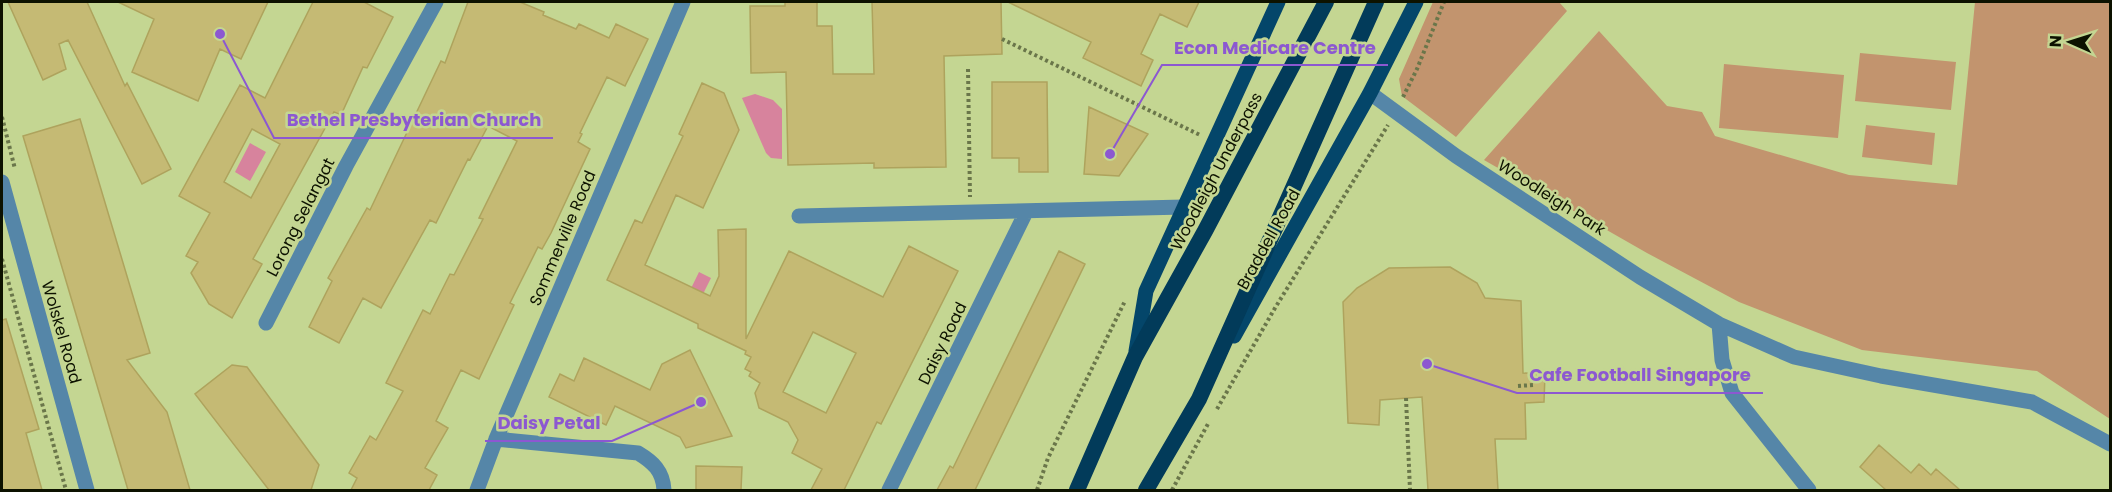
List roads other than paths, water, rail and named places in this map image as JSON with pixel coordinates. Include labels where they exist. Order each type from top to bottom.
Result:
[{"type":"highway","name":"Woodleigh Underpass","points":[[1136,357],[1326,2]]},
{"type":"highway","points":[[1199,399],[1376,2]]},
{"type":"highway","points":[[1077,490],[1136,357]]},
{"type":"highway","name":"Braddell Road","points":[[1146,490],[1199,399]]},
{"type":"main road","points":[[1136,357],[1146,291],[1278,2]]},
{"type":"main road","name":"Braddell Road","points":[[1199,399],[1370,93],[1416,2]]},
{"type":"street","name":"Lorong Selangat","points":[[266,323],[346,166],[435,2]]},
{"type":"street","name":"Sommerville Road","points":[[477,490],[496,439],[683,2]]},
{"type":"street","name":"Woodleigh Park","points":[[1370,93],[1456,156],[1587,242],[1719,324],[1794,357],[1881,376],[2032,402],[2110,444]]},
{"type":"street","name":"Wolskel Road","points":[[2,182],[87,490]]},
{"type":"street","points":[[799,216],[1184,207]]},
{"type":"street","name":"Daisy Road","points":[[889,490],[1026,212]]},
{"type":"street","points":[[1719,324],[1722,360],[1732,393],[1809,490]]},
{"type":"street","points":[[496,439],[638,453],[655,464],[664,490]]},
{"type":"place","name":"Bethel Presbyterian Church","points":[[220,34]]},
{"type":"place","name":"Econ Medicare Centre","points":[[1110,154]]},
{"type":"place","name":"Cafe Football Singapore","points":[[1427,364]]},
{"type":"place","name":"Daisy Petal","points":[[701,402]]}]
